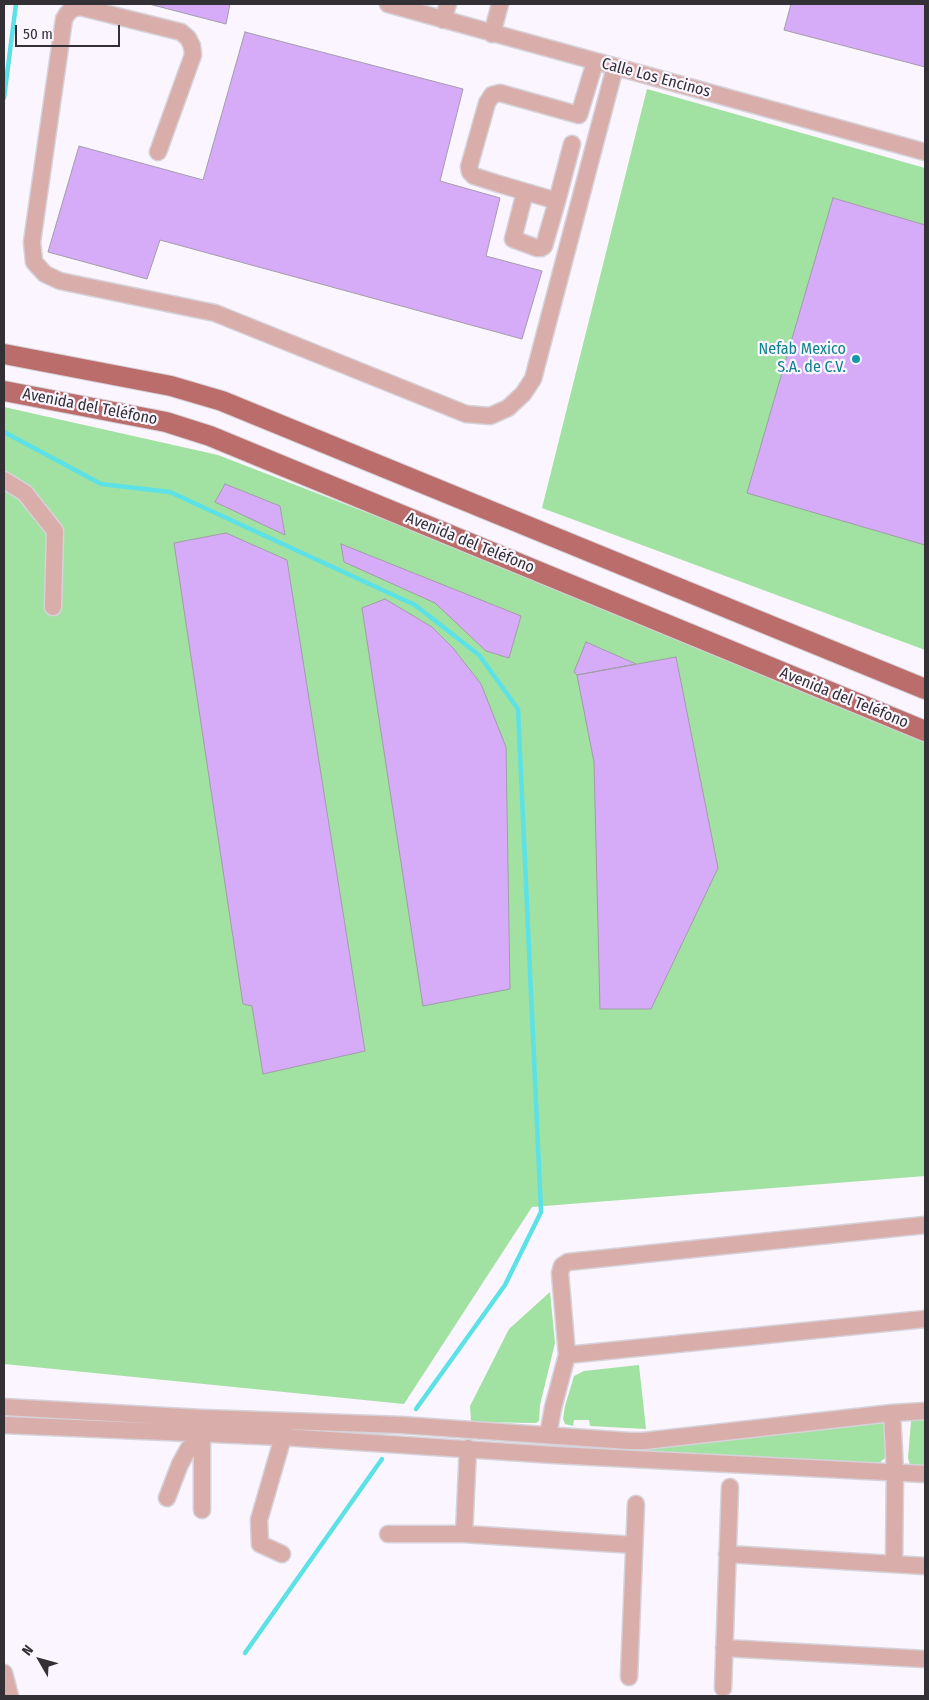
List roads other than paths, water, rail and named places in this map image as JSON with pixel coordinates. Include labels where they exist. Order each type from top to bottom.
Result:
[{"type":"main road","points":[[4,354],[171,386],[222,401],[925,689]]},
{"type":"main road","name":"Avenida del Teléfono","points":[[4,391],[166,422],[210,436],[925,731]]},
{"type":"street","points":[[443,20],[448,4]]},
{"type":"street","points":[[492,34],[500,4]]},
{"type":"street","name":"Calle Los Encinos","points":[[396,5],[492,34],[925,152]]},
{"type":"street","points":[[158,152],[193,55],[192,46],[188,38],[181,32],[80,7],[72,9],[64,19],[32,242],[34,262],[45,274],[60,281],[214,313],[466,414],[490,416],[508,408],[523,394],[533,379],[615,67]]},
{"type":"street","points":[[557,201],[474,176],[470,172],[469,167],[487,103],[492,95],[500,93],[579,115],[594,62]]},
{"type":"street","points":[[525,192],[513,239],[541,248],[544,246],[572,144]]},
{"type":"street","points":[[4,480],[25,493],[55,531],[53,607]]},
{"type":"street","points":[[554,1455],[552,1408],[566,1355],[560,1273],[562,1266],[568,1262],[925,1225]]},
{"type":"street","points":[[566,1355],[925,1319]]},
{"type":"street","points":[[4,1406],[202,1418],[439,1446],[554,1455],[925,1474]]},
{"type":"street","points":[[4,1425],[201,1439],[284,1429],[440,1427],[644,1441],[892,1413],[925,1412]]},
{"type":"street","points":[[892,1413],[895,1472],[894,1564]]},
{"type":"street","points":[[202,1418],[202,1510]]},
{"type":"street","points":[[439,1446],[440,1427]]},
{"type":"street","points":[[282,1554],[260,1544],[259,1520],[284,1429]]},
{"type":"street","points":[[167,1498],[180,1464],[189,1448],[201,1439]]},
{"type":"street","points":[[464,1534],[468,1448]]},
{"type":"street","points":[[723,1688],[730,1487]]},
{"type":"street","points":[[629,1677],[636,1504]]},
{"type":"street","points":[[388,1534],[464,1534],[634,1545]]},
{"type":"street","points":[[727,1554],[925,1566]]},
{"type":"street","points":[[724,1648],[925,1659]]},
{"type":"street","points":[[4,1673],[10,1696]]},
{"type":"waterway","points":[[4,98],[16,4]]},
{"type":"waterway","points":[[4,432],[101,484],[170,492],[415,605],[479,655],[518,709],[541,1212],[505,1285],[416,1409]]},
{"type":"waterway","points":[[245,1653],[382,1459]]},
{"type":"place","name":"Nefab Mexico S.A. de C.V.","points":[[856,359]]}]
